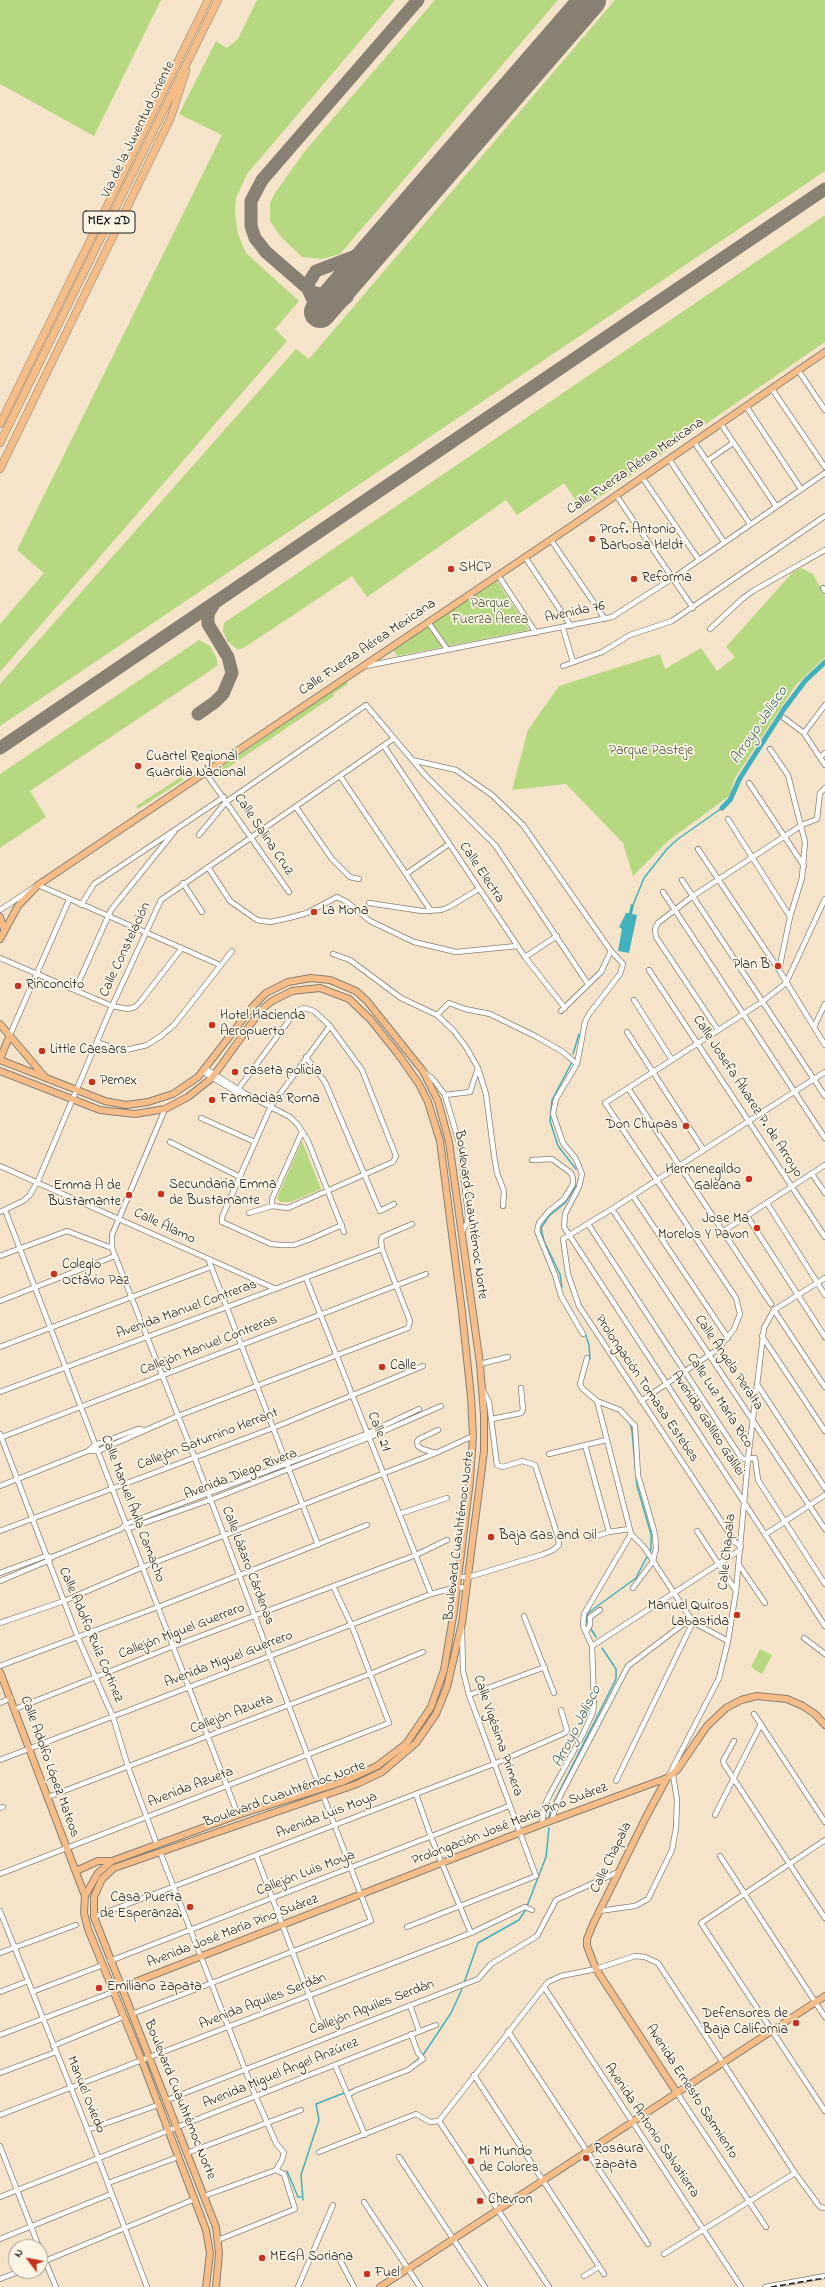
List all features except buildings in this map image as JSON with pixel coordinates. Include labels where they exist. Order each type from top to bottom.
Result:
[{"type":"highway","name":"Via de la Juventud Oriente","points":[[0,424],[208,0]]},
{"type":"highway","name":"Via de la Juventud Oriente","points":[[0,443],[218,0]]},
{"type":"highway","points":[[0,469],[171,117],[191,55]]},
{"type":"main road","name":"Calle Fuerza Aérea Mexicana","points":[[0,939],[4,929],[18,906],[38,884],[498,574],[551,540],[825,352]]},
{"type":"main road","points":[[0,917],[4,929]]},
{"type":"main road","name":"Boulevard Cuauhtémoc Norte","points":[[0,1059],[112,1103],[132,1105],[173,1094],[204,1070],[254,1005],[266,993],[288,982],[311,978],[330,980],[356,991],[390,1028],[423,1071],[435,1094],[444,1119],[453,1165],[461,1234],[480,1364],[484,1451],[468,1588],[451,1675],[442,1701],[427,1730],[416,1744],[382,1772],[357,1784],[132,1861],[107,1873],[95,1892],[92,1903],[94,1917],[110,1961],[167,2100],[204,2196],[218,2240],[216,2287]]},
{"type":"main road","name":"Boulevard Cuauhtémoc Norte","points":[[0,1071],[100,1110],[122,1114],[135,1114],[165,1109],[188,1097],[214,1076],[261,1010],[282,994],[302,989],[327,990],[349,999],[370,1020],[408,1068],[428,1102],[440,1141],[462,1312],[471,1398],[473,1436],[470,1481],[459,1577],[439,1686],[431,1707],[415,1732],[394,1754],[377,1766],[356,1776],[238,1815],[112,1861],[95,1876],[85,1896],[85,1919],[112,1992],[142,2060],[195,2199],[209,2244],[206,2287]]},
{"type":"main road","points":[[0,1024],[9,1037],[40,1068],[45,1076]]},
{"type":"main road","points":[[0,1059],[9,1037]]},
{"type":"main road","name":"Calle Adolfo López Mateos","points":[[0,1672],[85,1896]]},
{"type":"main road","points":[[670,1777],[707,1726],[726,1708],[742,1700],[757,1696],[787,1699],[803,1706],[825,1725]]},
{"type":"main road","name":"Prolongaciòn José María Pino Suárez","points":[[362,1896],[520,1832],[670,1777]]},
{"type":"main road","name":"Calle Chapala","points":[[596,1969],[588,1953],[587,1939],[618,1872],[670,1777]]},
{"type":"main road","points":[[76,1871],[98,1861],[112,1861]]},
{"type":"main road","name":"Avenida José María Pino Suárez","points":[[112,1992],[362,1896]]},
{"type":"main road","name":"Avenida Ernesto Sarmiento","points":[[596,1969],[678,2093]]},
{"type":"main road","points":[[380,2287],[825,1996]]},
{"type":"street","points":[[798,370],[825,410]]},
{"type":"street","points":[[772,389],[825,467]]},
{"type":"street","points":[[746,406],[801,489]]},
{"type":"street","points":[[720,424],[776,506]]},
{"type":"street","points":[[694,442],[750,524]]},
{"type":"street","points":[[707,461],[733,443]]},
{"type":"street","points":[[669,459],[724,542]]},
{"type":"street","name":"Avenida 76","points":[[361,667],[447,649],[563,628],[605,619],[623,612],[825,473]]},
{"type":"street","points":[[642,477],[699,560]]},
{"type":"street","points":[[616,495],[693,608]]},
{"type":"street","points":[[563,666],[602,652],[630,635],[664,625],[693,608],[737,575],[825,516]]},
{"type":"street","points":[[551,540],[605,619]]},
{"type":"street","points":[[710,629],[742,599],[753,591],[825,550]]},
{"type":"street","points":[[525,557],[571,626]]},
{"type":"street","points":[[498,574],[536,633]]},
{"type":"street","points":[[428,622],[447,649]]},
{"type":"street","points":[[563,628],[573,662]]},
{"type":"street","points":[[81,905],[94,884],[366,705],[393,740],[495,845],[588,984],[601,972],[612,951]]},
{"type":"street","points":[[804,733],[825,705]]},
{"type":"street","points":[[784,718],[804,733],[825,765]]},
{"type":"street","name":"Calle Constelación","points":[[2,1211],[26,1198],[38,1182],[112,1006],[161,900],[183,883],[393,740]]},
{"type":"street","name":"Calle Electra","points":[[384,746],[525,957],[563,1010],[588,984]]},
{"type":"street","points":[[770,749],[788,775],[802,825],[805,842],[804,866],[790,916],[779,970]]},
{"type":"street","points":[[820,757],[825,753]]},
{"type":"street","points":[[412,760],[456,770],[492,795],[523,825],[612,951],[623,964],[620,974],[585,1022],[577,1064],[561,1088],[552,1114],[562,1143],[576,1159],[582,1174],[579,1187],[565,1214],[564,1228],[569,1235],[612,1210],[749,1119],[825,1072]]},
{"type":"street","name":"Calle Salina Cruz","points":[[205,772],[289,892]]},
{"type":"street","points":[[340,776],[431,911]]},
{"type":"street","points":[[749,783],[804,866]]},
{"type":"street","points":[[718,1030],[656,937],[655,929],[658,923],[693,896],[802,825],[815,820],[818,816],[820,794],[825,788]]},
{"type":"street","points":[[199,835],[225,799]]},
{"type":"street","points":[[296,807],[332,859],[353,879],[359,879]]},
{"type":"street","points":[[728,819],[790,916]]},
{"type":"street","points":[[75,990],[108,916],[117,900],[174,832]]},
{"type":"street","points":[[406,874],[449,844]]},
{"type":"street","points":[[698,849],[779,970],[825,1045]]},
{"type":"street","points":[[208,867],[230,901],[257,920],[270,922],[307,913],[336,897],[347,902],[370,921],[414,942],[456,952],[518,946]]},
{"type":"street","points":[[682,880],[825,1096]]},
{"type":"street","points":[[183,883],[202,912]]},
{"type":"street","points":[[0,910],[38,884],[69,900],[220,965]]},
{"type":"street","points":[[369,902],[431,911],[449,907],[479,889]]},
{"type":"street","points":[[663,892],[825,1138]]},
{"type":"street","points":[[641,1401],[710,1355],[728,1338],[740,1314],[736,1298],[605,1103],[762,1002],[786,983],[825,899]]},
{"type":"street","points":[[9,1037],[69,900]]},
{"type":"street","points":[[525,957],[557,936]]},
{"type":"street","points":[[0,958],[112,1006],[128,1009],[135,1007],[182,948]]},
{"type":"street","points":[[97,1042],[122,1051],[152,1042],[174,1025],[232,951]]},
{"type":"street","points":[[333,954],[355,963],[401,998],[436,1015],[453,1030],[478,1068],[486,1094],[497,1173],[504,1191],[503,1206]]},
{"type":"street","name":"Calle Josefa Álvarez P. de Arroyo","points":[[649,970],[749,1119],[825,1237]]},
{"type":"street","points":[[634,1000],[672,1060]]},
{"type":"street","points":[[436,1015],[450,1003],[465,1009],[490,1014],[550,1045],[577,1064]]},
{"type":"street","points":[[814,1027],[825,1004]]},
{"type":"street","points":[[237,1090],[298,1010],[304,1008],[314,1011],[330,1026],[362,1070],[396,1156],[393,1162],[288,1208],[272,1206],[249,1213]]},
{"type":"street","points":[[330,1026],[271,1106],[222,1222],[271,1244],[281,1246],[308,1240],[342,1225]]},
{"type":"street","points":[[627,1032],[703,1149]]},
{"type":"street","points":[[306,1057],[325,1082],[380,1211],[394,1204]]},
{"type":"street","points":[[445,1095],[470,1092],[478,1068]]},
{"type":"street","points":[[204,1070],[237,1090]]},
{"type":"street","points":[[423,1071],[433,1079],[445,1095],[460,1146],[468,1215],[467,1223],[461,1234]]},
{"type":"street","points":[[214,1076],[227,1087],[244,1093],[271,1106],[290,1118],[302,1132],[329,1190],[344,1232]]},
{"type":"street","points":[[628,1088],[771,1304]]},
{"type":"street","name":"Calle Lázaro Cárdenas","points":[[165,1109],[110,1239],[112,1248],[194,1456],[320,1788]]},
{"type":"street","points":[[201,1118],[255,1142]]},
{"type":"street","points":[[272,1206],[272,1199],[302,1132]]},
{"type":"street","points":[[170,1142],[240,1177]]},
{"type":"street","points":[[532,1160],[552,1159],[571,1173],[574,1178],[573,1184],[564,1200],[549,1212],[540,1223],[537,1230],[555,1275],[561,1296],[583,1334]]},
{"type":"street","points":[[722,1232],[825,1165]]},
{"type":"street","name":"Calle Álamo","points":[[0,1166],[276,1289]]},
{"type":"street","points":[[574,1178],[582,1174]]},
{"type":"street","points":[[812,1174],[825,1193]]},
{"type":"street","points":[[633,1196],[728,1338]]},
{"type":"street","points":[[767,1203],[825,1295]]},
{"type":"street","name":"Calle Ángela Peralta","points":[[612,1210],[825,1529]]},
{"type":"street","name":"Calle Manuel Ávila Camacho","points":[[2,1211],[19,1248],[129,1529],[238,1815]]},
{"type":"street","points":[[747,1216],[825,1337]]},
{"type":"street","points":[[0,1486],[88,1451],[98,1450],[140,1434],[145,1430],[178,1416],[410,1325],[397,1285],[382,1249],[382,1237],[412,1224]]},
{"type":"street","name":"Calle Luz María Rico","points":[[588,1224],[686,1371],[740,1456],[743,1459],[755,1458],[758,1480],[825,1584]]},
{"type":"street","points":[[0,1256],[67,1231],[112,1248]]},
{"type":"street","name":"Prolongación Tomasa Estebes","points":[[569,1235],[563,1239],[568,1274],[579,1306],[740,1549]]},
{"type":"street","name":"Avenida Galileo Galilei","points":[[569,1235],[825,1626]]},
{"type":"street","name":"Avenida Manuel Contreras","points":[[0,1392],[146,1336],[382,1249]]},
{"type":"street","points":[[0,1301],[115,1256]]},
{"type":"street","points":[[209,1260],[240,1346],[318,1545]]},
{"type":"street","points":[[0,1347],[211,1266]]},
{"type":"street","name":"Callejón Manuel Contreras","points":[[0,1437],[81,1408],[426,1274]]},
{"type":"street","name":"Calle 21","points":[[306,1278],[367,1436],[400,1514],[431,1594]]},
{"type":"street","points":[[825,1278],[774,1310],[825,1387]]},
{"type":"street","name":"Calle Chapala","points":[[670,1777],[719,1678],[728,1642],[739,1564],[748,1459],[754,1421],[762,1336],[767,1320],[774,1310]]},
{"type":"street","points":[[576,1321],[586,1318]]},
{"type":"street","points":[[762,1336],[825,1430]]},
{"type":"street","points":[[480,1364],[508,1357]]},
{"type":"street","points":[[587,1358],[580,1384],[589,1396],[597,1401],[620,1410],[635,1426],[638,1475],[654,1534],[656,1548],[652,1560],[633,1588]]},
{"type":"street","name":"Callejón Saturnino Herrant","points":[[0,1531],[194,1456],[273,1428],[423,1366]]},
{"type":"street","points":[[757,1384],[825,1488]]},
{"type":"street","points":[[459,1577],[469,1577],[550,1552],[558,1545],[558,1537],[537,1470],[531,1463],[522,1461],[500,1467],[496,1461],[490,1402],[482,1388]]},
{"type":"street","points":[[492,1420],[521,1413],[523,1410],[520,1388]]},
{"type":"street","points":[[597,1401],[630,1531],[647,1552],[692,1621],[728,1642]]},
{"type":"street","points":[[367,1436],[441,1406]]},
{"type":"street","points":[[367,1436],[419,1409]]},
{"type":"street","points":[[88,1451],[95,1445],[138,1429],[145,1430]]},
{"type":"street","points":[[436,1453],[422,1449],[418,1446],[418,1442],[419,1439],[438,1430]]},
{"type":"street","name":"Avenida Diego Rivera","points":[[121,1529],[126,1524],[286,1463],[367,1436]]},
{"type":"street","name":"Avenida Diego Rivera","points":[[0,1581],[48,1562],[52,1557],[121,1529],[129,1529],[210,1500],[367,1436]]},
{"type":"street","points":[[0,1623],[64,1601],[143,1567],[436,1453],[473,1436]]},
{"type":"street","name":"Calle Adolfo Ruíz Cortinez","points":[[0,1437],[78,1638],[113,1717],[128,1767],[158,1845]]},
{"type":"street","points":[[549,1454],[606,1440]]},
{"type":"street","points":[[585,1445],[609,1532]]},
{"type":"street","points":[[766,1534],[825,1495]]},
{"type":"street","points":[[400,1514],[447,1498]]},
{"type":"street","points":[[0,1666],[240,1576],[367,1525]]},
{"type":"street","points":[[590,1538],[609,1532],[630,1531]]},
{"type":"street","points":[[542,1824],[544,1807],[590,1720],[594,1703],[592,1646],[588,1629],[583,1622],[587,1608],[630,1531]]},
{"type":"street","points":[[697,1531],[736,1591]]},
{"type":"street","name":"Callejón Miguel Guerrero","points":[[15,1709],[254,1615],[416,1555],[447,1540]]},
{"type":"street","points":[[592,1646],[740,1549]]},
{"type":"street","points":[[0,1573],[46,1556],[52,1557]]},
{"type":"street","points":[[739,1564],[765,1603]]},
{"type":"street","points":[[333,1586],[351,1624],[370,1674]]},
{"type":"street","name":"Avenida Miguel Guerrero","points":[[0,1760],[431,1594],[457,1587],[468,1588]]},
{"type":"street","points":[[588,1629],[590,1618],[600,1610]]},
{"type":"street","points":[[524,1616],[554,1693]]},
{"type":"street","points":[[616,1781],[692,1621]]},
{"type":"street","points":[[552,1820],[556,1804],[628,1666],[692,1621]]},
{"type":"street","name":"Calle Vigésima Primera","points":[[459,1906],[536,1876],[469,1695],[463,1671],[462,1623]]},
{"type":"street","points":[[804,1638],[825,1654]]},
{"type":"street","name":"Callejón Azueta","points":[[48,1797],[370,1674],[423,1652]]},
{"type":"street","points":[[469,1695],[545,1667]]},
{"type":"street","name":"Avenida Azueta","points":[[0,1874],[389,1723],[370,1674]]},
{"type":"street","points":[[0,1703],[11,1698]]},
{"type":"street","name":"Avenida Luis Moya","points":[[94,1917],[494,1764],[567,1731],[561,1710]]},
{"type":"street","points":[[754,1714],[825,1822]]},
{"type":"street","points":[[715,1815],[761,1724]]},
{"type":"street","points":[[734,1741],[723,1763],[825,1918]]},
{"type":"street","points":[[599,1911],[635,1906],[648,1900],[672,1850],[676,1828],[677,1800],[670,1777]]},
{"type":"street","points":[[416,1794],[430,1837],[471,1933]]},
{"type":"street","points":[[132,2014],[371,1921],[323,1795]]},
{"type":"street","name":"Callejón Luis Moya","points":[[110,1961],[191,1931],[510,1806]]},
{"type":"street","points":[[825,1840],[701,1923],[825,2111]]},
{"type":"street","points":[[160,1852],[244,2069],[268,2123],[284,2153],[276,2170],[204,2196]]},
{"type":"street","points":[[256,1855],[321,2027]]},
{"type":"street","points":[[720,1856],[825,2017]]},
{"type":"street","name":"Callejón Aquiles Serdán","points":[[167,2100],[478,1979],[491,1964],[538,1936],[556,1900],[618,1872]]},
{"type":"street","points":[[407,1928],[459,1906]]},
{"type":"street","name":"Avenida Aquiles Serdán","points":[[0,2115],[309,1997],[471,1933],[528,1908]]},
{"type":"street","name":"Manuel Oviedo","points":[[0,1911],[108,2183],[147,2287]]},
{"type":"street","points":[[0,1953],[76,1925]]},
{"type":"street","points":[[319,2152],[416,2114],[430,2122],[439,2121],[474,2074],[548,1982],[561,1976],[596,1969],[635,1956],[645,1957],[658,1963],[795,2172],[820,2207],[824,2208]]},
{"type":"street","points":[[32,1992],[103,1965]]},
{"type":"street","points":[[0,1992],[28,1981]]},
{"type":"street","name":"Avenida Antonio Salvatierra","points":[[544,1987],[632,2123],[742,2287]]},
{"type":"street","name":"Avenida José María Pino Suárez","points":[[0,2035],[112,1992]]},
{"type":"street","points":[[410,2005],[419,2031]]},
{"type":"street","points":[[54,2046],[123,2017]]},
{"type":"street","name":"Avenida Miguel Ángel Anzúrez","points":[[0,2197],[177,2128],[255,2095],[436,2025]]},
{"type":"street","points":[[508,2031],[648,2244]]},
{"type":"street","points":[[347,2095],[408,2070],[422,2059],[411,2034]]},
{"type":"street","points":[[0,2073],[56,2052]]},
{"type":"street","points":[[335,2065],[365,2135]]},
{"type":"street","points":[[474,2074],[604,2274]]},
{"type":"street","name":"Avenida Ernesto Sarmiento","points":[[678,2093],[766,2227]]},
{"type":"street","points":[[87,2130],[158,2105]]},
{"type":"street","points":[[187,2153],[301,2110]]},
{"type":"street","points":[[439,2121],[549,2287]]},
{"type":"street","points":[[0,2146],[37,2239]]},
{"type":"street","points":[[108,2183],[178,2157]]},
{"type":"street","points":[[398,2157],[485,2287]]},
{"type":"street","points":[[218,2240],[296,2209],[284,2174],[276,2170]]},
{"type":"street","points":[[664,2254],[703,2228],[749,2202],[795,2172]]},
{"type":"street","points":[[0,2239],[111,2194]]},
{"type":"street","points":[[48,2261],[195,2199]]},
{"type":"street","points":[[364,2202],[420,2287]]},
{"type":"street","points":[[298,2287],[333,2205]]},
{"type":"street","points":[[340,2260],[354,2287]]},
{"type":"street","points":[[584,2276],[599,2267]]},
{"type":"street","points":[[48,2273],[56,2287]]},
{"type":"street","points":[[765,2287],[825,2276]]},
{"type":"green space","points":[[0,0],[161,0],[94,136],[0,84]]},
{"type":"green space","points":[[257,0],[395,0],[247,174],[236,198],[235,212],[238,234],[246,253],[299,301],[275,329],[287,341],[0,672],[0,624],[44,573],[17,550],[222,135],[179,114],[216,41],[227,48],[238,39]]},
{"type":"green space","points":[[435,0],[558,0],[340,254],[322,259],[302,257],[281,237],[270,221],[270,203],[275,193],[305,151]]},
{"type":"green space","points":[[615,0],[825,0],[825,171],[0,726],[0,684],[296,349],[309,359]]},
{"type":"green space","points":[[825,215],[825,342],[582,509],[564,483],[517,515],[506,500],[367,597],[352,576],[245,647],[238,650],[227,641],[223,631],[224,623]]},
{"type":"green space","name":"Parque Pasteje","points":[[801,568],[813,574],[825,596],[825,657],[795,686],[735,778],[729,796],[668,841],[633,876],[623,843],[566,784],[512,790],[528,730],[559,686],[660,654],[665,669],[701,648],[717,671],[735,657],[726,647],[792,573]]},
{"type":"green space","name":"Parque Fuerza Aerea","points":[[497,581],[529,630],[397,656],[393,649]]},
{"type":"green space","points":[[199,640],[210,646],[217,659],[217,666],[30,791],[46,817],[0,848],[0,774]]},
{"type":"green space","points":[[346,681],[348,684],[333,694],[334,696],[214,777],[214,773],[221,767]]},
{"type":"green space","points":[[181,777],[183,780],[138,809],[136,806]]},
{"type":"green space","points":[[302,1141],[321,1189],[291,1202],[280,1202],[277,1198]]},
{"type":"green space","points":[[760,1649],[772,1655],[762,1674],[751,1667]]},
{"type":"water","points":[[631,904],[634,905],[632,914],[637,915],[629,953],[618,951],[622,929],[619,927],[626,913],[629,913]]},
{"type":"waterway","name":"Arroyo Jalisco","points":[[722,808],[730,800],[740,778],[784,709],[805,681],[825,662]]},
{"type":"waterway","points":[[633,905],[644,878],[667,849],[678,839],[722,808]]},
{"type":"waterway","name":"Arroyo Jalisco","points":[[573,1054],[579,1034]]},
{"type":"waterway","name":"Arroyo Jalisco","points":[[572,1062],[552,1100],[550,1121],[558,1146],[576,1169]]},
{"type":"waterway","name":"Arroyo Jalisco","points":[[562,1287],[560,1274],[544,1241],[541,1228],[549,1216],[565,1203],[576,1185]]},
{"type":"waterway","name":"Arroyo Jalisco","points":[[585,1333],[589,1345],[590,1359]]},
{"type":"waterway","name":"Arroyo Jalisco","points":[[596,1637],[586,1621],[588,1613],[636,1578],[651,1549],[651,1534],[637,1486],[630,1423]]},
{"type":"waterway","name":"Arroyo Jalisco","points":[[549,1818],[551,1808],[616,1679],[616,1669],[602,1648]]},
{"type":"waterway","name":"Arroyo Jalisco","points":[[527,1906],[546,1857],[549,1828]]},
{"type":"waterway","name":"Arroyo Jalisco","points":[[464,1983],[478,1943],[519,1920],[526,1909]]},
{"type":"waterway","name":"Arroyo Jalisco","points":[[410,2066],[423,2055],[451,2013],[462,1989]]},
{"type":"waterway","name":"Arroyo Jalisco","points":[[303,2200],[301,2175],[319,2120],[316,2104],[406,2069]]},
{"type":"waterway","points":[[287,2171],[298,2197],[301,2197]]},
{"type":"taxiway","points":[[340,289],[326,295],[312,292],[266,252],[255,238],[251,226],[251,201],[262,180],[418,0]]},
{"type":"taxiway","points":[[0,748],[825,189]]},
{"type":"taxiway","points":[[355,271],[350,280],[347,297],[337,306],[324,307],[313,300],[308,289],[309,282],[316,271],[371,250],[380,243]]},
{"type":"taxiway","points":[[198,714],[215,702],[223,694],[232,673],[228,657],[208,624],[208,614],[214,604]]},
{"type":"runway","points":[[320,312],[590,0]]},
{"type":"railway","points":[[771,2287],[825,2278]]},
{"type":"place","name":"Prof. Antonio Barbosa Heldt","points":[[592,539]]},
{"type":"place","name":"SHCP","points":[[451,569]]},
{"type":"place","name":"Reforma","points":[[634,579]]},
{"type":"place","name":"Cuartel Regional Guardia Nacional","points":[[138,766]]},
{"type":"place","name":"La Mona","points":[[314,912]]},
{"type":"place","name":"Plan B","points":[[778,966]]},
{"type":"place","name":"Rinconcito","points":[[18,986]]},
{"type":"place","name":"Hotel Hacienda Aeropuerto","points":[[212,1025]]},
{"type":"place","name":"Little Caesars","points":[[42,1051]]},
{"type":"place","name":"caseta policia","points":[[235,1072]]},
{"type":"place","name":"Pemex","points":[[92,1082]]},
{"type":"place","name":"Farmacias Roma","points":[[212,1100]]},
{"type":"place","name":"Don Chupas","points":[[686,1126]]},
{"type":"place","name":"Hermenegildo Galeana","points":[[749,1179]]},
{"type":"place","name":"Secundaria Emma de Bustamante","points":[[161,1194]]},
{"type":"place","name":"Emma A de Bustamante","points":[[129,1195]]},
{"type":"place","name":"Jose Ma Morelos Y Pavon","points":[[757,1228]]},
{"type":"place","name":"Colegio Octavio Paz","points":[[54,1274]]},
{"type":"place","name":"Calle","points":[[382,1367]]},
{"type":"place","name":"Baja Gas and Oil","points":[[491,1537]]},
{"type":"place","name":"Manuel Quiros Labastida","points":[[737,1615]]},
{"type":"place","name":"Casa Puerta de Esperanza.","points":[[190,1907]]},
{"type":"place","name":"Emiliano Zapata","points":[[99,1988]]},
{"type":"place","name":"Defensores de Baja California","points":[[796,2023]]},
{"type":"place","name":"Rosaura Zapata","points":[[586,2158]]},
{"type":"place","name":"Mi Mundo de Colores","points":[[471,2161]]},
{"type":"place","name":"Chevron","points":[[480,2201]]},
{"type":"place","name":"MEGA Soriana","points":[[262,2258]]},
{"type":"place","name":"Fuel","points":[[367,2274]]}]
